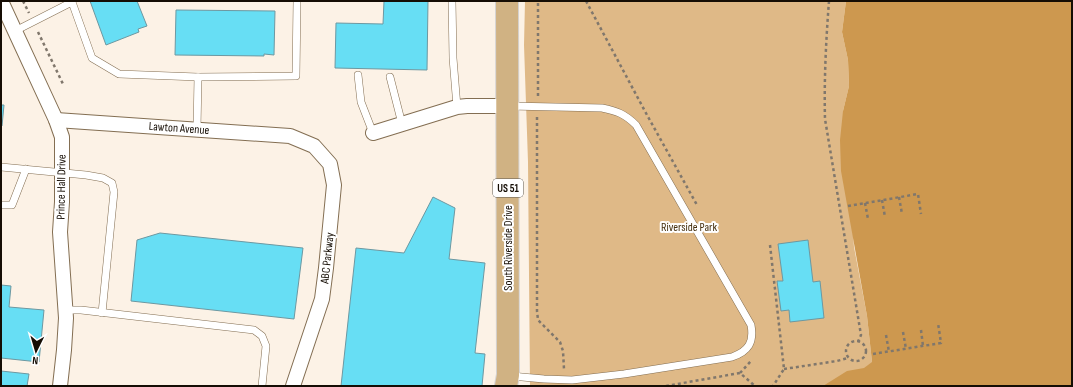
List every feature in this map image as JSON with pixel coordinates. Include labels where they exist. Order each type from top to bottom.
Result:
[{"type":"main road","name":"South Riverside Drive","points":[[507,1],[509,382]]},
{"type":"street","name":"Prince Hall Drive","points":[[1,1],[56,120],[62,137],[62,202],[60,232],[66,318],[60,386]]},
{"type":"street","points":[[373,133],[457,107],[508,106]]},
{"type":"street","name":"Lawton Avenue","points":[[56,120],[290,136],[300,140]]},
{"type":"street","name":"ABC Parkway","points":[[293,386],[322,299],[334,185],[330,164],[314,146],[300,140]]},
{"type":"lane","points":[[15,31],[71,2],[92,58],[119,74],[198,77],[296,76],[297,1]]},
{"type":"lane","points":[[452,1],[457,107]]},
{"type":"lane","points":[[358,75],[362,102],[373,133]]},
{"type":"lane","points":[[197,129],[198,77]]},
{"type":"lane","points":[[390,77],[402,124]]},
{"type":"lane","points":[[508,106],[584,107],[612,110],[621,113],[636,125],[751,325],[752,333],[751,341],[747,349],[741,354],[732,357],[624,374],[572,380],[544,379],[509,382]]},
{"type":"lane","points":[[1,167],[86,175],[103,178],[112,184],[114,192],[102,313]]},
{"type":"lane","points":[[1,205],[12,205],[26,169]]},
{"type":"lane","points":[[66,310],[254,330],[262,336],[266,346],[262,386]]},
{"type":"path","points":[[23,1],[63,84]]},
{"type":"path","points":[[538,1],[536,311],[538,320],[560,342],[563,351],[564,380]]},
{"type":"path","points":[[829,1],[824,79],[825,119],[861,335],[858,342]]},
{"type":"path","points":[[848,206],[918,194],[921,214]]},
{"type":"path","points":[[899,197],[902,214]]},
{"type":"path","points":[[882,200],[885,217]]},
{"type":"path","points":[[865,203],[868,219]]},
{"type":"path","points":[[770,245],[784,369],[773,386]]},
{"type":"path","points":[[873,354],[941,343],[938,324]]},
{"type":"path","points":[[920,330],[922,346]]},
{"type":"path","points":[[903,332],[906,349]]},
{"type":"path","points":[[886,335],[889,352]]},
{"type":"path","points":[[784,369],[848,358],[850,360],[857,361],[863,358],[865,352],[865,349],[861,343],[852,342],[847,346],[846,352],[848,358]]},
{"type":"path","points":[[666,386],[740,373],[755,386]]},
{"type":"green space","name":"Riverside Park","points":[[525,1],[846,1],[842,32],[848,60],[849,86],[843,111],[854,247],[867,316],[872,362],[871,386],[530,386],[528,162],[524,45]]},
{"type":"shaded area","points":[[846,1],[1072,1],[1072,386],[823,386],[847,371],[864,368],[872,362],[867,316],[841,171],[840,140],[843,111],[849,86],[848,60],[842,32]]},
{"type":"building","points":[[90,1],[137,1],[147,26],[138,29],[139,32],[106,45]]},
{"type":"building","points":[[384,1],[428,1],[427,70],[335,68],[336,23],[383,24]]},
{"type":"building","points":[[176,10],[275,11],[274,55],[175,55]]},
{"type":"building","points":[[1,105],[4,105],[2,126],[1,126]]},
{"type":"building","points":[[433,197],[455,208],[449,259],[485,263],[475,353],[485,354],[482,386],[341,386],[356,248],[404,253]]},
{"type":"building","points":[[160,233],[303,248],[294,319],[131,301],[137,240]]},
{"type":"building","points":[[808,240],[813,282],[820,281],[824,318],[790,322],[789,310],[781,311],[777,281],[783,281],[778,244]]},
{"type":"building","points":[[1,285],[11,286],[9,307],[44,310],[39,362],[1,358]]},
{"type":"building","points":[[1,371],[29,374],[27,386],[1,386]]}]
